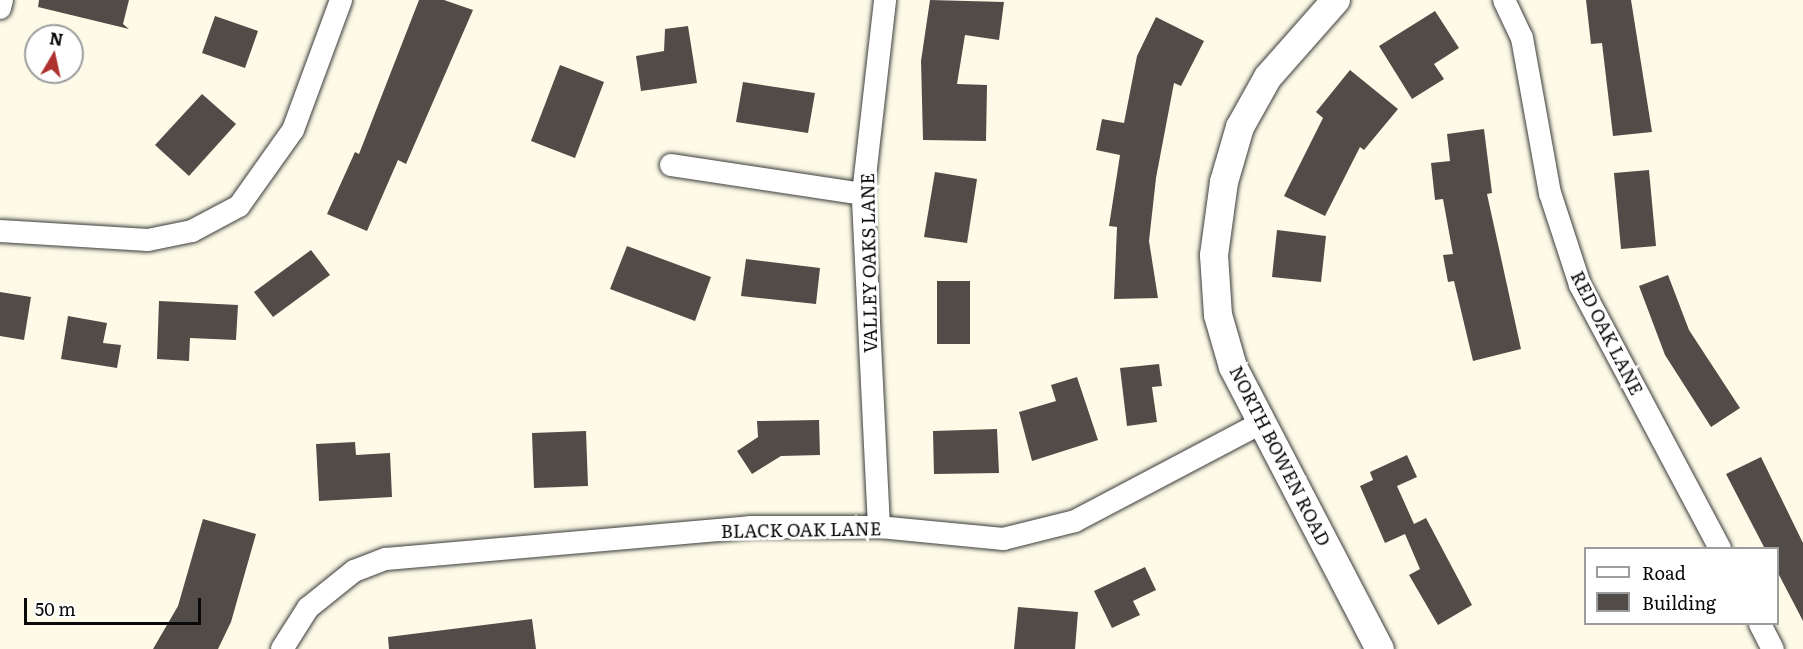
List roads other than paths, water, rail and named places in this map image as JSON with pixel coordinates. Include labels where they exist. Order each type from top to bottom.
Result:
[{"type":"street","points":[[0,8],[2,0]]},
{"type":"street","points":[[0,231],[148,240],[192,231],[239,206],[293,130],[341,0]]},
{"type":"street","name":"VALLEY OAKS LANE","points":[[879,527],[863,194],[885,0]]},
{"type":"street","name":"NORTH BOWEN ROAD","points":[[1336,0],[1268,77],[1240,127],[1224,182],[1214,255],[1218,315],[1233,367],[1380,649]]},
{"type":"street","name":"RED OAK LANE","points":[[1504,0],[1522,38],[1548,182],[1580,285],[1719,547]]},
{"type":"street","points":[[671,165],[863,194]]},
{"type":"street","name":"BLACK OAK LANE","points":[[282,649],[308,608],[354,571],[386,559],[750,527],[879,527],[1003,539],[1075,521],[1261,423]]},
{"type":"street","points":[[1761,625],[1773,649]]}]
